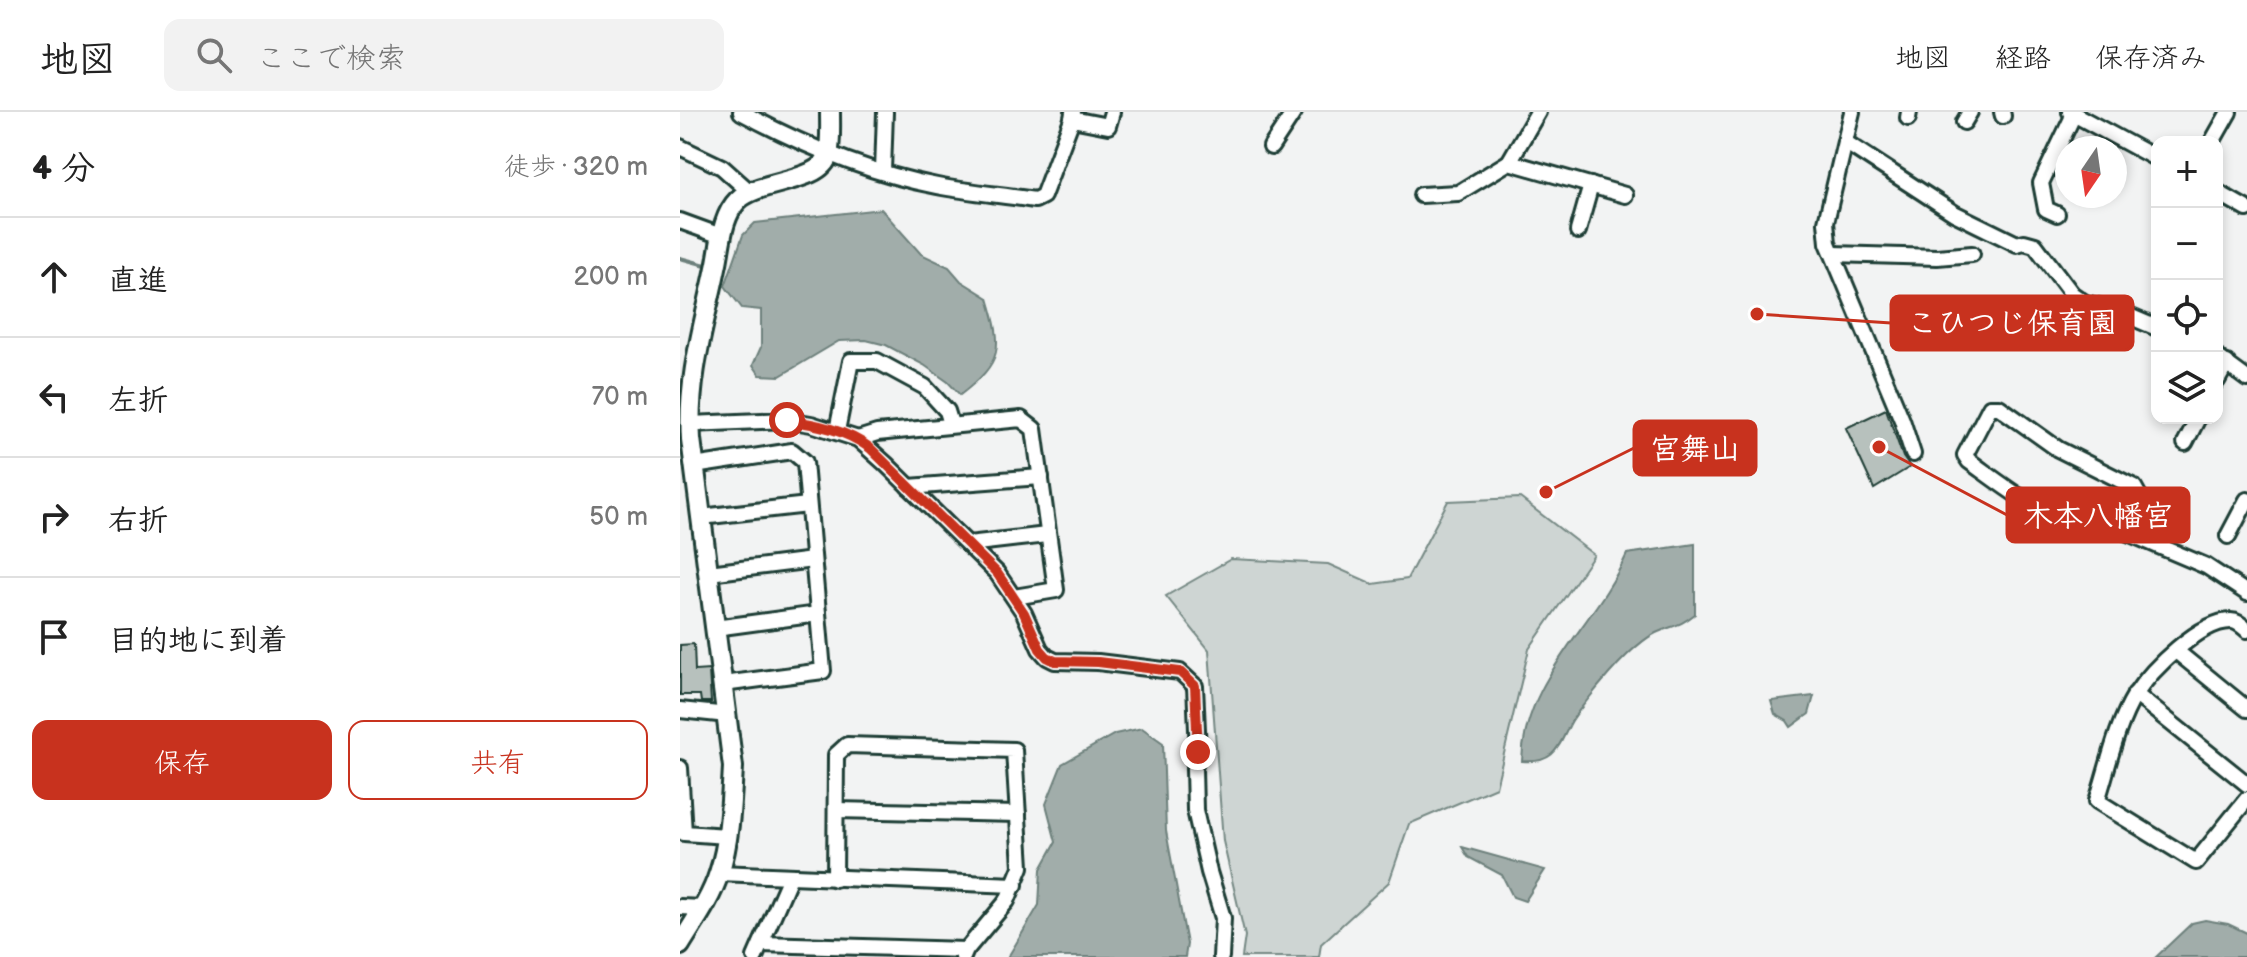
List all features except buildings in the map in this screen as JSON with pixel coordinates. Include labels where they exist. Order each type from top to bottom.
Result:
[{"type":"street","points":[[741,112],[799,143],[883,171],[935,186],[1035,200],[1043,196],[1072,116],[1108,126],[1112,112]]},
{"type":"street","points":[[680,945],[703,908],[719,873],[727,836],[733,767],[690,424],[695,355],[721,236],[737,200],[750,192],[810,173],[825,164],[830,112]]},
{"type":"street","points":[[883,171],[885,112]]},
{"type":"street","points":[[1271,147],[1294,112]]},
{"type":"street","points":[[1421,195],[1458,193],[1509,162],[1538,112]]},
{"type":"street","points":[[1852,112],[1826,222],[1828,243],[1902,420],[1913,454]]},
{"type":"street","points":[[2215,136],[2229,112]]},
{"type":"street","points":[[2057,214],[2046,209],[2041,183],[2072,113],[2151,156]]},
{"type":"street","points":[[1845,142],[1954,213],[2017,244],[2035,245],[2064,287],[2085,303],[2117,311],[2151,325]]},
{"type":"street","points":[[680,147],[722,167],[750,192]]},
{"type":"street","points":[[1509,162],[1625,195]]},
{"type":"street","points":[[1578,231],[1591,185]]},
{"type":"street","points":[[2223,195],[2247,209]]},
{"type":"street","points":[[680,221],[721,236]]},
{"type":"street","points":[[1833,254],[1937,257],[1972,254]]},
{"type":"street","points":[[837,431],[851,361],[877,361],[925,387],[947,411],[951,424]]},
{"type":"street","points":[[2223,361],[2247,379]]},
{"type":"street","points":[[2121,530],[2139,496],[2134,487],[2058,449],[1999,407],[1990,407],[1965,455],[1969,461],[2048,513],[2081,525],[2121,530],[2206,566],[2247,593]]},
{"type":"street","points":[[858,439],[877,433],[1021,419],[1034,429],[1056,590],[1014,597]]},
{"type":"street","points":[[690,424],[787,420],[858,439],[997,573],[1014,597],[1040,649],[1055,661],[1098,662],[1180,672],[1195,686],[1198,752],[1194,769],[1195,810],[1223,918],[1221,957]]},
{"type":"street","points":[[2185,443],[2195,424]]},
{"type":"street","points":[[694,466],[792,451],[805,462],[823,671],[723,684]]},
{"type":"street","points":[[909,487],[1041,477]]},
{"type":"street","points":[[2228,536],[2247,500]]},
{"type":"street","points":[[701,517],[808,505]]},
{"type":"street","points":[[968,544],[1047,535]]},
{"type":"street","points":[[709,573],[813,560]]},
{"type":"street","points":[[715,628],[818,614]]},
{"type":"street","points":[[2247,630],[2230,621],[2203,628],[2135,694],[2097,801],[2196,862],[2247,799]]},
{"type":"street","points":[[2176,651],[2247,709]]},
{"type":"street","points":[[2135,694],[2247,784]]},
{"type":"street","points":[[680,710],[728,715]]},
{"type":"street","points":[[790,877],[758,951],[964,953],[1007,901],[1021,867],[1014,750],[847,745],[836,755],[835,879]]},
{"type":"street","points":[[680,768],[682,833],[727,836]]},
{"type":"street","points":[[836,810],[1018,814]]},
{"type":"street","points":[[719,873],[1015,885]]},
{"type":"street","points":[[680,907],[703,908]]},
{"type":"shaded area","points":[[881,209],[921,254],[949,267],[961,281],[988,298],[997,342],[996,353],[985,373],[960,395],[924,365],[886,345],[866,340],[839,341],[780,376],[760,375],[753,365],[761,347],[761,310],[742,308],[725,286],[743,235],[755,223]]},
{"type":"shaded area","points":[[1520,498],[1594,555],[1529,649],[1496,787],[1409,824],[1389,882],[1321,944],[1319,957],[1242,957],[1245,936],[1223,841],[1209,650],[1166,596],[1231,559],[1328,564],[1373,584],[1407,579],[1448,501]]},
{"type":"shaded area","points":[[1695,544],[1695,614],[1647,638],[1629,653],[1577,713],[1554,753],[1541,760],[1522,761],[1526,731],[1548,678],[1627,554]]},
{"type":"shaded area","points":[[1814,696],[1809,714],[1791,727],[1775,714],[1771,701]]},
{"type":"shaded area","points":[[1142,728],[1163,743],[1166,831],[1187,944],[1185,957],[1008,957],[1039,905],[1041,869],[1056,842],[1046,804],[1062,764],[1115,734]]},
{"type":"shaded area","points":[[1462,847],[1545,870],[1525,901],[1513,897],[1502,875],[1468,857]]},
{"type":"shaded area","points":[[2205,920],[2228,924],[2247,933],[2247,957],[2156,957],[2192,923]]},
{"type":"waterway","points":[[680,258],[713,267]]},
{"type":"place","name":"こひつじ保育園","points":[[1757,314]]},
{"type":"place","name":"木本八幡宮","points":[[1879,447]]},
{"type":"place","name":"宮舞山","points":[[1546,492]]},
{"type":"route","points":[[787,420],[837,431],[858,439],[870,448],[997,573],[1024,613],[1040,649],[1047,657],[1055,661],[1137,665],[1180,672],[1195,686],[1198,752]]}]
